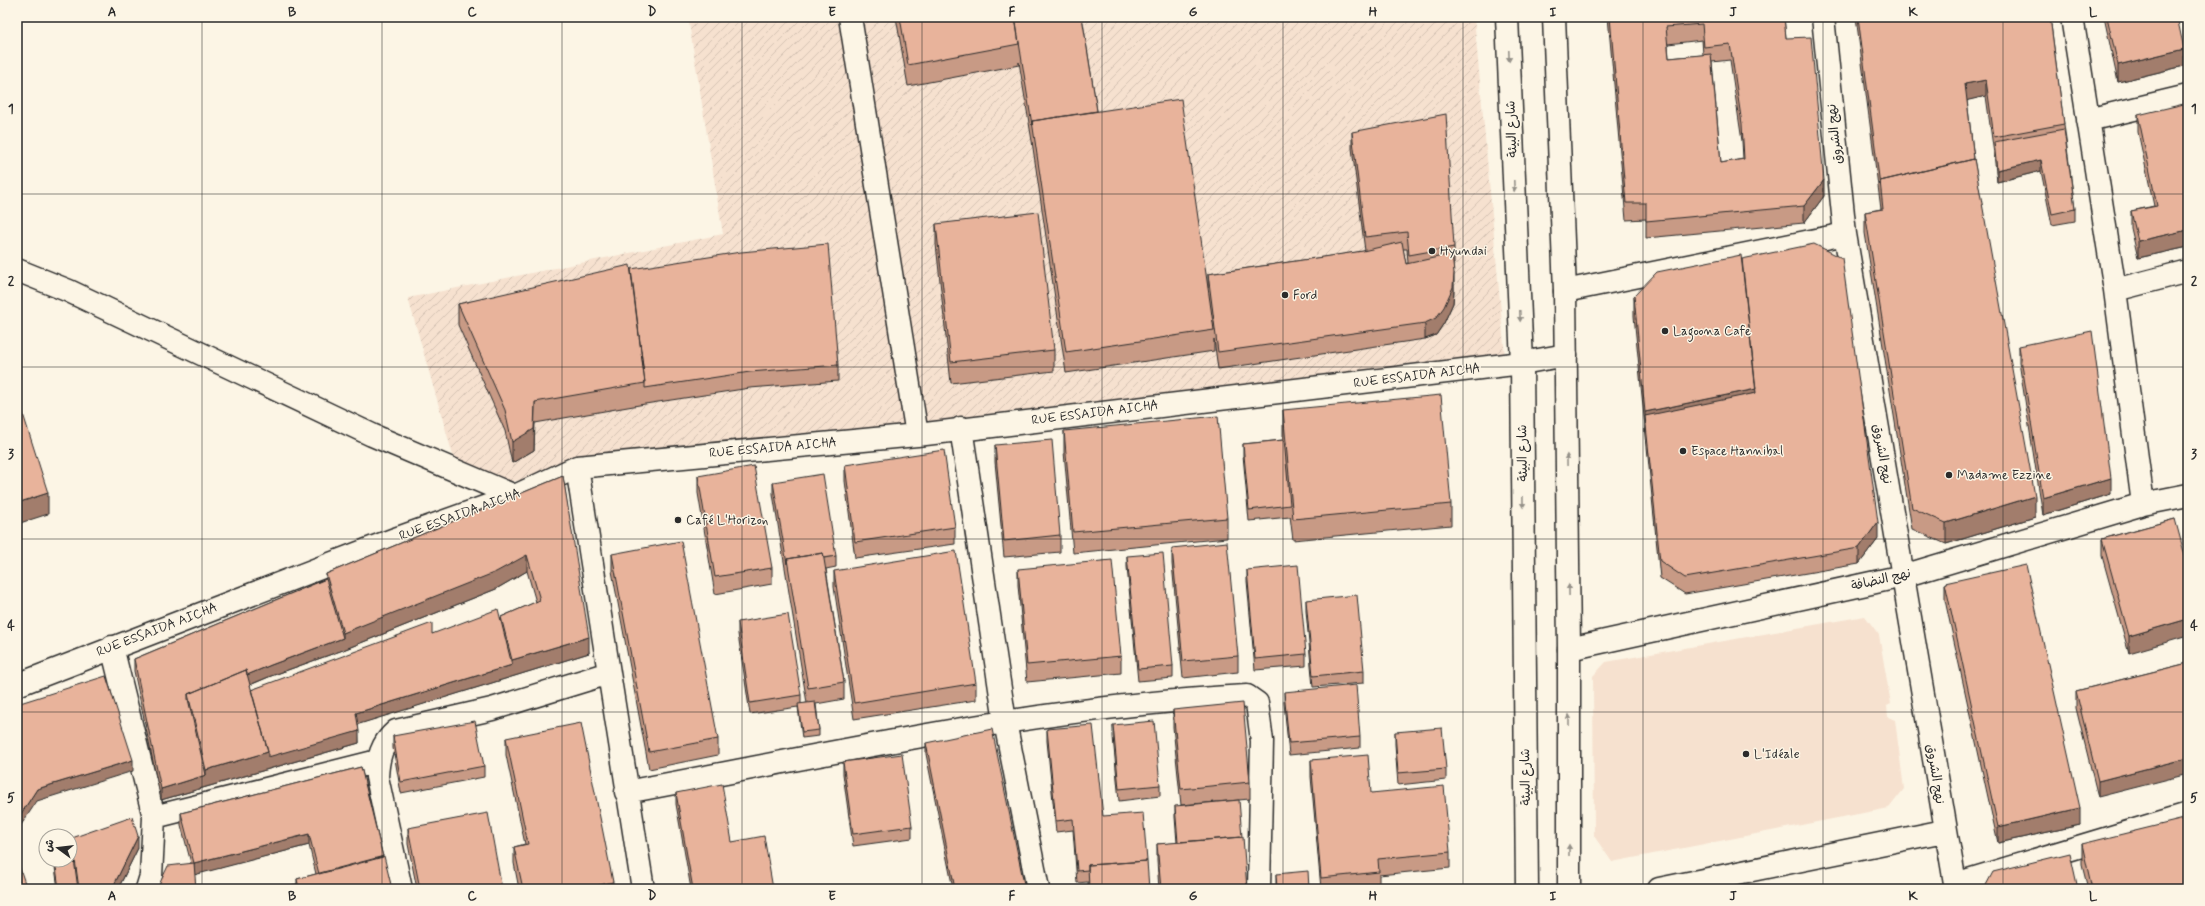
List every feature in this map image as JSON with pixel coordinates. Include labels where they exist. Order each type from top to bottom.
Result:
[{"type":"street","points":[[850,17],[917,434]]},
{"type":"street","name":"شارع البيئة","points":[[1507,17],[1522,363],[1527,889]]},
{"type":"street","points":[[1554,17],[1565,291],[1569,649],[1569,889]]},
{"type":"street","name":"نهج الشروق","points":[[1823,17],[1844,234],[1903,576],[1944,831],[1955,886]]},
{"type":"street","points":[[2072,17],[2115,290],[2143,504]]},
{"type":"street","points":[[2088,120],[2188,96]]},
{"type":"street","points":[[1565,291],[1844,234]]},
{"type":"street","points":[[17,270],[69,292],[372,436],[515,496]]},
{"type":"street","points":[[2115,290],[2188,271]]},
{"type":"street","name":"RUE ESSAIDA AICHA","points":[[17,685],[112,647],[395,539],[515,496],[577,467],[917,434],[1522,363],[1566,355]]},
{"type":"street","points":[[960,428],[1005,722],[1038,889]]},
{"type":"street","points":[[577,467],[626,792],[643,889]]},
{"type":"street","name":"نهج النضافة","points":[[1569,649],[1903,576],[2143,504],[2188,495]]},
{"type":"street","points":[[112,647],[154,817],[151,876],[147,889]]},
{"type":"street","points":[[401,889],[377,777],[378,761],[385,741],[396,730],[492,709],[609,673]]},
{"type":"street","points":[[626,792],[1005,722],[1178,699],[1248,696],[1257,703],[1262,741],[1259,889]]},
{"type":"street","points":[[154,817],[378,761]]},
{"type":"street","points":[[1955,886],[2188,814]]},
{"type":"street","points":[[1659,889],[1944,831]]},
{"type":"shaded area","points":[[688,17],[1474,17],[1506,367],[462,487],[408,298],[723,234]]},
{"type":"shaded area","name":"L'Idéale","points":[[1865,616],[1879,635],[1891,704],[1887,706],[1888,717],[1895,720],[1904,789],[1889,808],[1612,862],[1594,836],[1593,676],[1606,662]]},
{"type":"building","points":[[900,17],[1015,17],[1019,44],[908,65]]},
{"type":"building","points":[[1015,17],[1082,17],[1097,111],[1032,121],[1032,125]]},
{"type":"building","points":[[1610,17],[1784,17],[1786,38],[1811,37],[1824,180],[1804,206],[1646,221],[1646,203],[1626,203]],"holes":[[[1702,24],[1704,47],[1730,44],[1742,124],[1744,159],[1721,163],[1711,54],[1669,58],[1666,27]]]},
{"type":"building","points":[[1858,17],[2050,17],[2064,124],[1994,137],[1986,80],[1965,84],[1974,159],[1880,181],[1880,185]]},
{"type":"building","points":[[2107,17],[2177,17],[2184,49],[2118,65]]},
{"type":"building","points":[[1181,99],[1214,330],[1066,352],[1032,121]]},
{"type":"building","points":[[2188,103],[2188,230],[2138,241],[2131,211],[2157,206],[2138,115]]},
{"type":"building","points":[[1446,114],[1454,247],[1409,255],[1407,232],[1365,237],[1352,132]]},
{"type":"building","points":[[2064,129],[2075,209],[2052,214],[2041,160],[1997,170],[1994,142]]},
{"type":"building","points":[[1974,159],[2035,496],[1946,523],[1912,508],[1865,212],[1883,209],[1880,181]]},
{"type":"building","points":[[1038,212],[1054,350],[951,362],[936,224]]},
{"type":"building","points":[[1402,242],[1406,264],[1452,254],[1454,273],[1453,287],[1444,307],[1436,318],[1425,323],[1218,352],[1208,274],[1363,251]]},
{"type":"building","points":[[828,244],[838,365],[750,372],[645,388],[631,269],[741,252]]},
{"type":"building","points":[[1814,244],[1842,258],[1878,522],[1859,548],[1685,578],[1660,561],[1645,416],[1756,393],[1742,259]]},
{"type":"building","points":[[1741,255],[1756,389],[1645,412],[1634,296],[1657,272]]},
{"type":"building","points":[[630,265],[645,383],[535,402],[534,429],[512,442],[505,410],[458,304]]},
{"type":"building","points":[[2092,331],[2111,478],[2043,498],[2019,346]]},
{"type":"building","points":[[17,395],[48,493],[17,503]]},
{"type":"building","points":[[1441,395],[1451,504],[1293,519],[1283,410]]},
{"type":"building","points":[[1218,416],[1227,518],[1073,532],[1064,431]]},
{"type":"building","points":[[1052,440],[1060,535],[1004,541],[995,445]]},
{"type":"building","points":[[1284,440],[1290,505],[1249,510],[1243,444]]},
{"type":"building","points":[[944,450],[955,527],[855,542],[845,465]]},
{"type":"building","points":[[754,466],[772,568],[715,577],[698,476]]},
{"type":"building","points":[[823,474],[836,556],[824,558],[823,553],[787,559],[787,564],[773,482]]},
{"type":"building","points":[[563,476],[589,637],[512,660],[501,617],[540,600],[527,555],[496,572],[343,633],[326,574]]},
{"type":"building","points":[[2175,519],[2188,567],[2188,619],[2129,636],[2102,539]]},
{"type":"building","points":[[681,541],[718,739],[649,752],[612,554]]},
{"type":"building","points":[[1227,542],[1238,656],[1183,661],[1172,548]]},
{"type":"building","points":[[956,551],[976,683],[854,703],[834,571]]},
{"type":"building","points":[[823,553],[844,682],[808,688],[787,559]]},
{"type":"building","points":[[1163,553],[1173,666],[1138,669],[1127,556]]},
{"type":"building","points":[[1112,560],[1121,656],[1027,665],[1018,569]]},
{"type":"building","points":[[1298,565],[1306,654],[1255,659],[1247,570]]},
{"type":"building","points":[[2026,565],[2080,808],[1998,827],[1945,583]]},
{"type":"building","points":[[326,579],[343,638],[247,675],[246,670],[188,694],[206,775],[161,789],[134,659]]},
{"type":"building","points":[[1357,595],[1364,671],[1313,676],[1306,600]]},
{"type":"building","points":[[498,609],[512,665],[356,713],[359,731],[268,757],[268,752],[251,690],[432,623],[432,634]]},
{"type":"building","points":[[788,614],[801,695],[750,703],[738,622]]},
{"type":"building","points":[[2188,663],[2188,758],[2098,781],[2076,691]]},
{"type":"building","points":[[246,670],[268,752],[206,770],[188,694]]},
{"type":"building","points":[[106,676],[133,760],[37,789],[17,820],[17,704]]},
{"type":"building","points":[[1356,685],[1360,737],[1289,743],[1284,692]]},
{"type":"building","points":[[815,702],[819,730],[802,732],[798,704]]},
{"type":"building","points":[[1243,703],[1250,782],[1181,789],[1173,710]]},
{"type":"building","points":[[475,721],[484,766],[401,782],[393,736]]},
{"type":"building","points":[[1154,721],[1160,785],[1119,789],[1113,725]]},
{"type":"building","points":[[581,723],[613,882],[582,889],[523,889],[514,847],[528,844],[506,738]]},
{"type":"building","points":[[1093,725],[1103,816],[1143,813],[1147,861],[1088,865],[1088,870],[1077,871],[1073,819],[1056,821],[1047,729]]},
{"type":"building","points":[[1442,728],[1446,769],[1398,773],[1395,732]]},
{"type":"building","points":[[992,729],[1025,889],[955,889],[926,743]]},
{"type":"building","points":[[902,754],[912,826],[853,834],[843,762]]},
{"type":"building","points":[[1368,755],[1371,793],[1444,786],[1450,852],[1378,859],[1379,872],[1321,878],[1311,760]]},
{"type":"building","points":[[361,767],[383,857],[319,874],[309,834],[194,863],[181,813]]},
{"type":"building","points":[[722,784],[732,842],[764,836],[773,889],[693,889],[676,793]]},
{"type":"building","points":[[1239,800],[1242,837],[1178,842],[1175,806]]},
{"type":"building","points":[[488,813],[502,889],[420,889],[408,828]]},
{"type":"building","points":[[132,817],[138,836],[112,889],[79,889],[76,868],[78,868],[78,836]]},
{"type":"building","points":[[2188,818],[2188,889],[2092,889],[2082,844]]},
{"type":"building","points":[[1243,837],[1247,889],[1161,889],[1157,844]]},
{"type":"building","points":[[2070,853],[2078,889],[1984,889],[1993,872]]},
{"type":"building","points":[[384,856],[392,889],[299,889],[297,879]]},
{"type":"building","points":[[17,860],[27,889],[17,889]]},
{"type":"building","points":[[1147,861],[1149,889],[1089,889],[1088,865]]},
{"type":"building","points":[[194,863],[196,889],[157,889],[168,866]]},
{"type":"building","points":[[56,868],[75,868],[78,889],[59,889]]},
{"type":"building","points":[[1308,871],[1309,889],[1277,889],[1276,874]]},
{"type":"building","points":[[297,884],[298,889],[279,889]]},
{"type":"building","points":[[1430,886],[1430,889],[1396,889]]},
{"type":"place","name":"Hyundai","points":[[1432,251]]},
{"type":"place","name":"Ford","points":[[1285,295]]},
{"type":"place","name":"Lagoona Cafe","points":[[1665,331]]},
{"type":"place","name":"Espace Hannibal","points":[[1683,451]]},
{"type":"place","name":"Madame Ezzine","points":[[1949,475]]},
{"type":"place","name":"Café L'Horizon","points":[[678,520]]},
{"type":"place","name":"L'Idéale","points":[[1746,754]]}]
